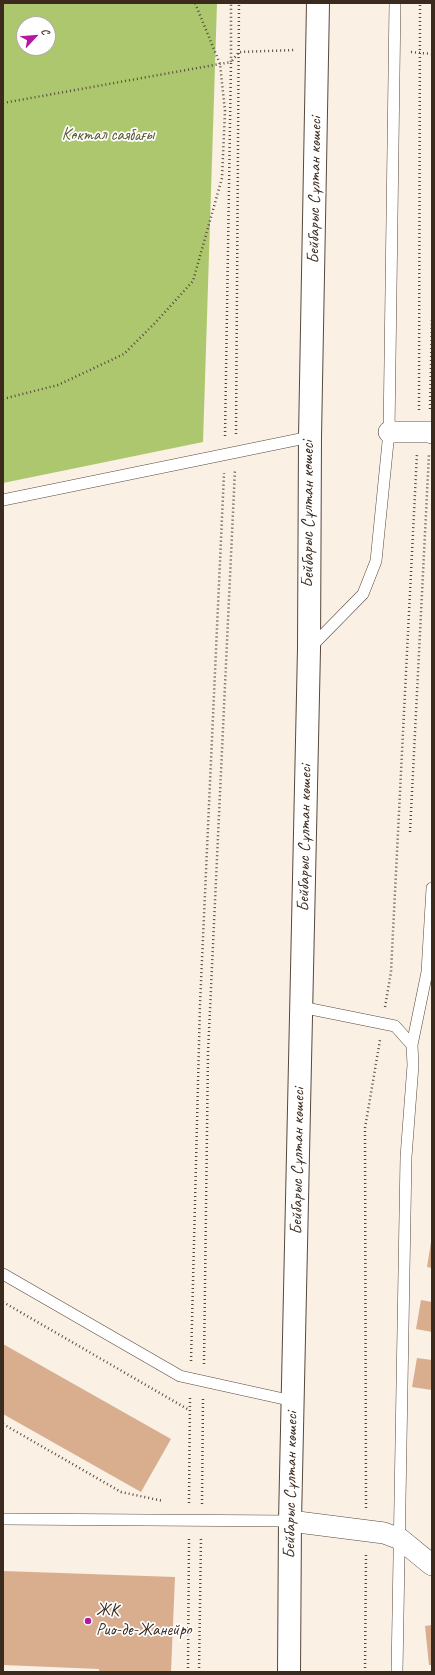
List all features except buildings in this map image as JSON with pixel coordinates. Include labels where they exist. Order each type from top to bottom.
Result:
[{"type":"street","name":"Бейбарыс Сұлтан көшесі","points":[[289,1672],[290,1521],[309,649],[310,436],[318,3]]},
{"type":"street","points":[[389,432],[427,432]]},
{"type":"street","points":[[290,1521],[384,1533],[400,1539],[432,1566]]},
{"type":"lane","points":[[309,649],[363,594],[376,561],[389,432],[394,3]]},
{"type":"lane","points":[[3,500],[310,436]]},
{"type":"lane","points":[[397,1672],[406,1157],[413,1065],[412,1045],[426,972],[432,888]]},
{"type":"lane","points":[[301,1007],[394,1026],[412,1045]]},
{"type":"lane","points":[[3,1274],[180,1376],[293,1401]]},
{"type":"lane","points":[[3,1519],[290,1521]]},
{"type":"path","points":[[3,399],[58,385],[124,354],[155,323],[193,281],[222,178],[225,111],[220,64],[195,3]]},
{"type":"path","points":[[188,1672],[190,1378],[200,1004],[230,453],[231,3]]},
{"type":"path","points":[[199,1672],[208,1053],[230,453],[239,3]]},
{"type":"path","points":[[410,832],[427,432],[420,3]]},
{"type":"path","points":[[3,103],[231,62],[239,52],[318,49]]},
{"type":"path","points":[[365,1672],[366,1128],[391,972],[432,372],[432,318]]},
{"type":"path","points":[[3,1302],[190,1410]]},
{"type":"path","points":[[3,1424],[121,1492],[166,1502]]},
{"type":"green space","name":"Көктал саябағы","points":[[3,3],[217,3],[203,442],[3,483]]},
{"type":"place","name":"ЖК Рио-де-Жанейро","points":[[88,1621]]}]
